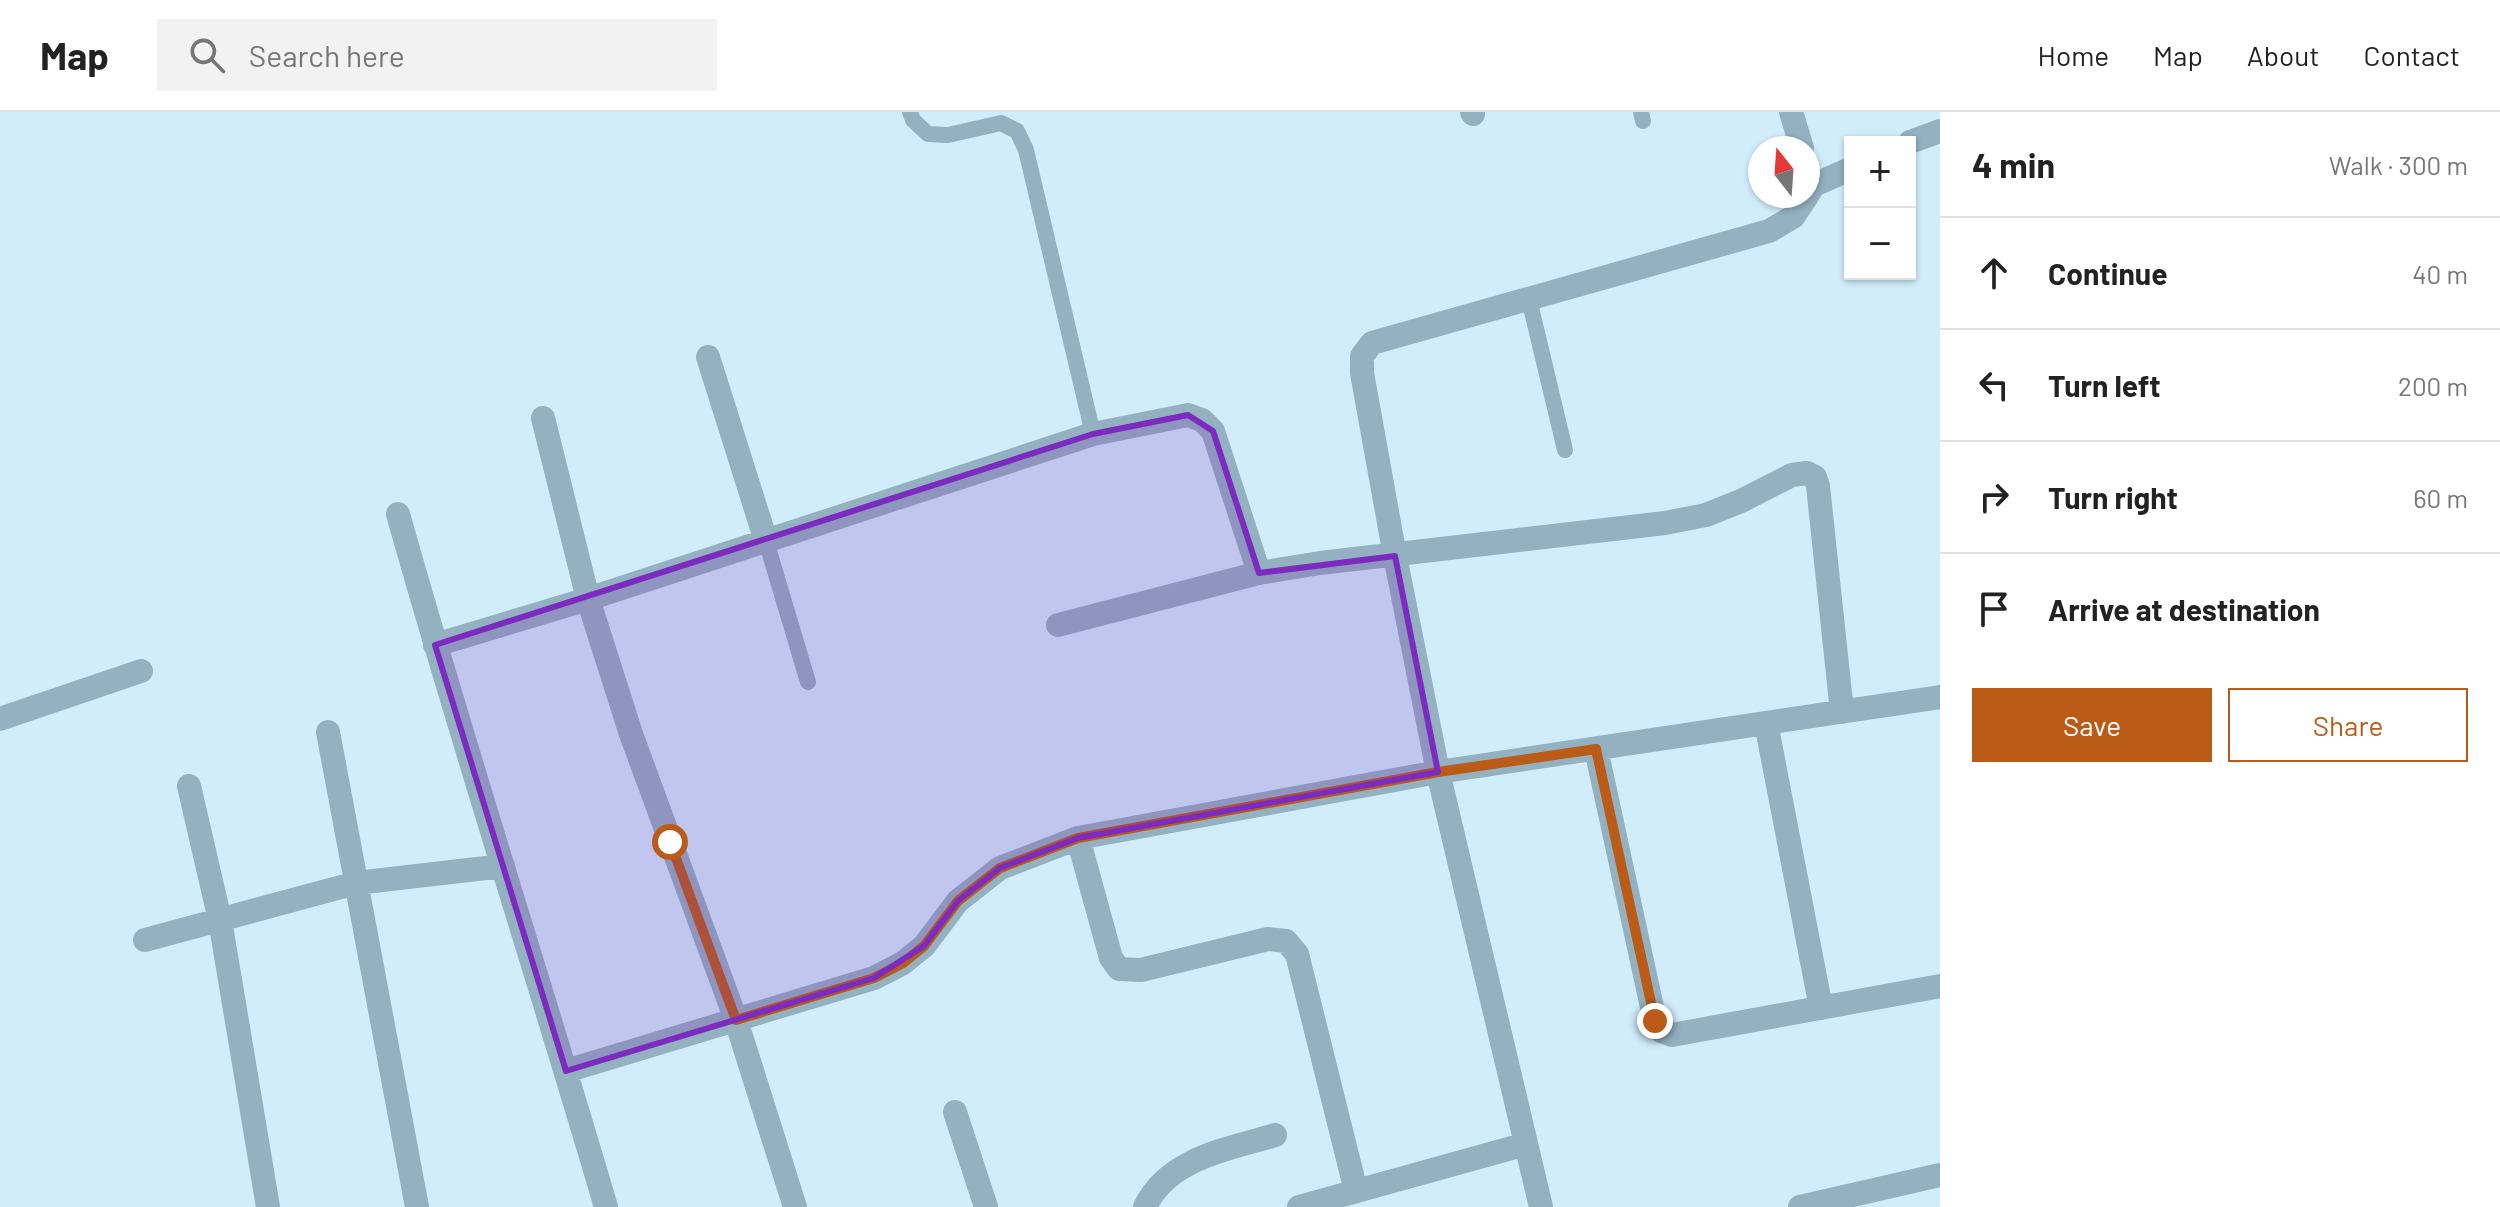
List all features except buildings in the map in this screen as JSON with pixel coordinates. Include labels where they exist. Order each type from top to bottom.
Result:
[{"type":"street","points":[[1791,112],[1798,136]]},
{"type":"street","points":[[1916,140],[1940,131]]},
{"type":"street","points":[[1820,181],[1844,171]]},
{"type":"street","points":[[1541,1207],[1438,772],[1395,556],[1362,373],[1362,356],[1372,343],[1769,231],[1793,217],[1798,208]]},
{"type":"street","points":[[708,357],[766,541]]},
{"type":"street","points":[[435,645],[588,599],[1093,434],[1188,415],[1202,420],[1213,431],[1259,573]]},
{"type":"street","points":[[543,418],[588,599],[631,734],[736,1020],[795,1207]]},
{"type":"street","points":[[1058,625],[1259,573],[1665,523],[1706,515],[1792,475],[1807,473],[1815,477],[1818,486],[1842,712]]},
{"type":"street","points":[[398,514],[606,1207]]},
{"type":"street","points":[[0,719],[141,671]]},
{"type":"street","points":[[566,1071],[874,978],[903,963],[924,946],[958,901],[1000,868],[1078,838],[1438,772],[1842,712],[1939,705]]},
{"type":"street","points":[[1766,723],[1821,1008]]},
{"type":"street","points":[[328,732],[417,1207]]},
{"type":"street","points":[[1596,749],[1655,1021],[1661,1031],[1672,1035],[1940,986]]},
{"type":"street","points":[[189,786],[220,920],[268,1207]]},
{"type":"street","points":[[1078,838],[1111,958],[1119,969],[1141,970],[1268,939],[1286,941],[1297,954],[1356,1191]]},
{"type":"street","points":[[145,940],[356,883],[503,866]]},
{"type":"street","points":[[955,1112],[986,1207]]},
{"type":"street","points":[[1145,1207],[1173,1172],[1205,1156],[1275,1135]]},
{"type":"street","points":[[1299,1207],[1526,1144]]},
{"type":"street","points":[[1800,1207],[1940,1175]]},
{"type":"lane","points":[[910,112],[913,120],[928,134],[948,135],[1001,123],[1017,131],[1026,150],[1093,434]]},
{"type":"lane","points":[[1529,299],[1565,450]]},
{"type":"lane","points":[[766,541],[808,682]]},
{"type":"highlighted area","points":[[1188,415],[1213,431],[1259,573],[1395,556],[1438,772],[1078,838],[1000,868],[958,901],[924,946],[874,978],[566,1071],[435,645],[1093,434]]},
{"type":"route","points":[[670,842],[736,1020],[874,978],[903,963],[924,946],[958,901],[1000,868],[1078,838],[1438,772],[1596,749],[1655,1021]]}]
